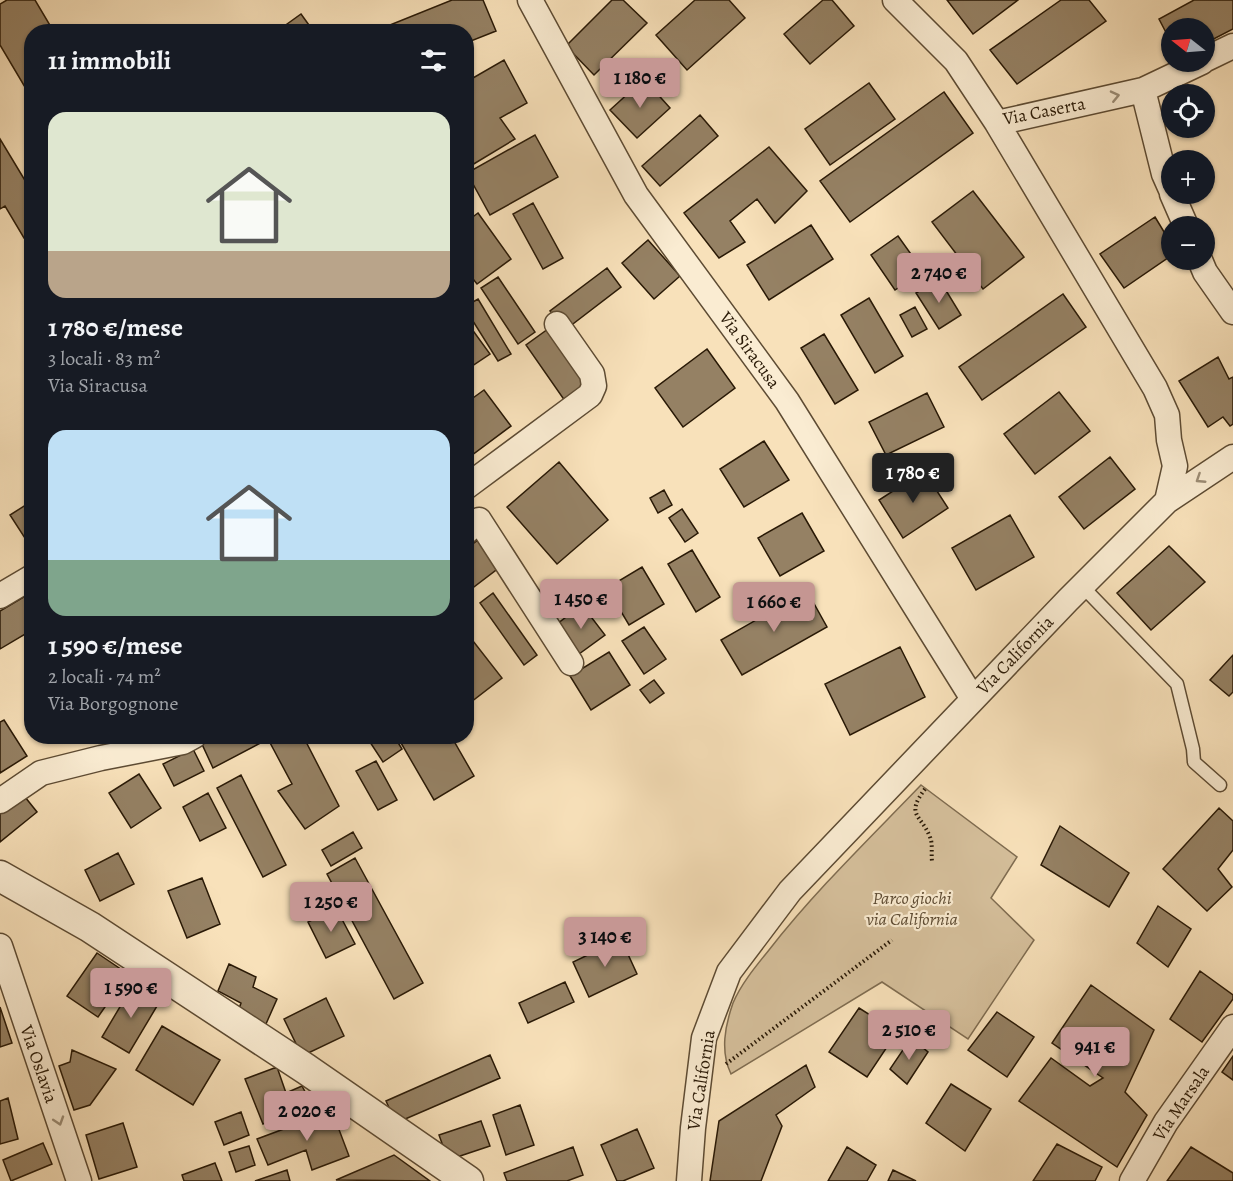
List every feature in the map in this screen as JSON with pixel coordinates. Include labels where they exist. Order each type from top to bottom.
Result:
[{"type":"street","name":"Via Siracusa","points":[[530,0],[636,195],[787,401],[974,699]]},
{"type":"street","name":"Via Caserta","points":[[895,0],[956,61],[997,123],[1143,90],[1180,72]]},
{"type":"street","name":"Via Caserta","points":[[1215,55],[1233,46]]},
{"type":"street","points":[[1143,90],[1161,162]]},
{"type":"street","points":[[997,123],[1155,388],[1167,415],[1169,440],[1175,466],[1167,501]]},
{"type":"street","points":[[1204,270],[1233,312]]},
{"type":"street","points":[[474,482],[590,395],[594,386],[592,374],[557,324]]},
{"type":"street","points":[[1167,501],[1233,457]]},
{"type":"street","name":"Via California","points":[[689,1181],[704,1038],[729,972],[790,891],[1082,586],[1167,501]]},
{"type":"street","points":[[474,527],[571,663]]},
{"type":"street","points":[[0,596],[24,582]]},
{"type":"street","points":[[0,801],[41,772],[173,744]]},
{"type":"street","points":[[0,876],[90,927],[306,1069],[468,1181]]},
{"type":"street","name":"Via Oslavia","points":[[0,946],[79,1181]]},
{"type":"street","name":"Via Marsala","points":[[1132,1181],[1166,1122],[1233,1027]]},
{"type":"lane","points":[[1082,586],[1177,684],[1194,762],[1220,785]]},
{"type":"path","points":[[925,789],[918,798],[915,808],[916,816],[931,839],[932,861]]},
{"type":"path","points":[[726,1064],[892,940]]},
{"type":"green space","name":"Parco giochi via California","points":[[921,785],[1017,857],[991,898],[1034,940],[968,1039],[882,982],[731,1074],[726,1056],[726,1030],[733,1003],[744,982],[805,907]]},
{"type":"building","points":[[7,0],[35,0],[49,24],[24,24],[24,86],[0,45],[0,4]]},
{"type":"building","points":[[452,0],[483,0],[496,31],[474,40],[474,24],[392,24]]},
{"type":"building","points":[[612,0],[623,0],[647,23],[594,75],[566,46]]},
{"type":"building","points":[[695,0],[729,0],[745,18],[687,70],[656,35]]},
{"type":"building","points":[[823,0],[832,0],[854,26],[810,64],[784,34]]},
{"type":"building","points":[[947,0],[1018,0],[973,34]]},
{"type":"building","points":[[1061,0],[1089,0],[1106,21],[1017,84],[990,50]]},
{"type":"building","points":[[1194,0],[1233,0],[1233,29],[1215,38],[1215,18],[1161,18],[1161,23],[1159,19]]},
{"type":"building","points":[[301,14],[308,24],[287,24]]},
{"type":"building","points":[[504,60],[527,103],[500,118],[515,139],[474,164],[474,77]]},
{"type":"building","points":[[644,79],[670,108],[637,138],[610,110]]},
{"type":"building","points":[[869,83],[895,119],[830,165],[805,129]]},
{"type":"building","points":[[944,92],[973,133],[850,222],[820,181]]},
{"type":"building","points":[[700,115],[718,136],[660,186],[642,166]]},
{"type":"building","points":[[535,135],[558,177],[490,215],[474,186],[474,169]]},
{"type":"building","points":[[0,139],[24,179],[24,238],[5,206],[0,209]]},
{"type":"building","points":[[769,147],[807,191],[775,223],[757,199],[730,221],[745,242],[719,258],[684,213]]},
{"type":"building","points":[[973,191],[1024,257],[983,289],[932,222]]},
{"type":"building","points":[[533,203],[563,258],[543,269],[513,214]]},
{"type":"building","points":[[478,213],[511,259],[477,284],[474,280],[474,216]]},
{"type":"building","points":[[1155,217],[1161,227],[1161,263],[1124,288],[1100,254]]},
{"type":"building","points":[[811,225],[833,259],[769,300],[747,265]]},
{"type":"building","points":[[898,236],[923,271],[895,290],[871,255]]},
{"type":"building","points":[[648,240],[680,276],[654,299],[622,263]]},
{"type":"building","points":[[607,268],[621,287],[565,330],[550,311]]},
{"type":"building","points":[[498,277],[535,332],[518,344],[481,288]]},
{"type":"building","points":[[939,279],[961,315],[939,329],[916,293]]},
{"type":"building","points":[[1063,294],[1086,327],[982,400],[959,367]]},
{"type":"building","points":[[869,298],[903,356],[875,373],[841,315]]},
{"type":"building","points":[[478,299],[511,354],[498,361],[474,323],[474,301]]},
{"type":"building","points":[[915,307],[927,329],[912,337],[900,315]]},
{"type":"building","points":[[548,329],[588,386],[565,401],[526,345]]},
{"type":"building","points":[[474,332],[490,354],[474,365]]},
{"type":"building","points":[[824,334],[858,390],[835,404],[801,348]]},
{"type":"building","points":[[707,349],[735,388],[683,427],[655,388]]},
{"type":"building","points":[[1218,357],[1229,379],[1233,377],[1233,424],[1230,426],[1223,417],[1208,427],[1179,381]]},
{"type":"building","points":[[484,390],[511,426],[474,454],[474,397]]},
{"type":"building","points":[[1059,392],[1090,431],[1035,474],[1004,434]]},
{"type":"building","points":[[927,393],[944,427],[886,455],[869,422]]},
{"type":"building","points":[[764,441],[789,480],[744,507],[720,469]]},
{"type":"building","points":[[1110,457],[1135,489],[1084,529],[1059,497]]},
{"type":"building","points":[[559,462],[608,520],[557,564],[507,507]]},
{"type":"building","points":[[924,471],[948,508],[903,538],[879,500]]},
{"type":"building","points":[[664,490],[672,505],[658,513],[650,498]]},
{"type":"building","points":[[24,506],[24,537],[10,515]]},
{"type":"building","points":[[682,509],[698,533],[685,542],[669,518]]},
{"type":"building","points":[[802,513],[824,551],[780,576],[758,538]]},
{"type":"building","points":[[1010,515],[1034,557],[976,590],[952,548]]},
{"type":"building","points":[[478,540],[500,567],[474,587],[474,543]]},
{"type":"building","points":[[1169,546],[1205,582],[1151,630],[1117,593]]},
{"type":"building","points":[[692,550],[720,597],[696,612],[668,564]]},
{"type":"building","points":[[642,567],[664,604],[629,625],[607,588]]},
{"type":"building","points":[[807,591],[827,627],[742,675],[721,640]]},
{"type":"building","points":[[493,593],[537,655],[524,665],[480,603]]},
{"type":"building","points":[[24,597],[24,635],[0,649],[0,611]]},
{"type":"building","points":[[582,605],[605,635],[579,654],[557,624]]},
{"type":"building","points":[[644,627],[666,659],[644,674],[622,641]]},
{"type":"building","points":[[474,642],[502,678],[474,700]]},
{"type":"building","points":[[900,647],[925,697],[850,735],[825,684]]},
{"type":"building","points":[[609,652],[630,685],[591,710],[570,676]]},
{"type":"building","points":[[1233,655],[1233,692],[1229,696],[1210,680]]},
{"type":"building","points":[[654,680],[664,693],[650,703],[640,690]]},
{"type":"building","points":[[4,720],[27,756],[0,773],[0,722]]},
{"type":"building","points":[[202,744],[259,744],[213,768]]},
{"type":"building","points":[[271,744],[307,744],[339,806],[305,829],[278,791],[292,784]]},
{"type":"building","points":[[371,744],[399,744],[402,749],[383,762]]},
{"type":"building","points":[[402,744],[456,744],[474,776],[434,800]]},
{"type":"building","points":[[193,749],[204,771],[174,786],[163,764]]},
{"type":"building","points":[[376,761],[397,800],[378,810],[356,771]]},
{"type":"building","points":[[139,774],[161,808],[131,828],[109,793]]},
{"type":"building","points":[[241,775],[286,865],[263,877],[217,788]]},
{"type":"building","points":[[21,792],[37,812],[0,842],[0,809]]},
{"type":"building","points":[[208,793],[226,828],[200,841],[183,807]]},
{"type":"building","points":[[1219,808],[1233,821],[1233,850],[1218,869],[1232,887],[1207,911],[1163,869]]},
{"type":"building","points":[[1060,826],[1129,873],[1109,907],[1041,865]]},
{"type":"building","points":[[353,832],[362,848],[331,866],[322,850]]},
{"type":"building","points":[[118,853],[134,884],[100,901],[85,870]]},
{"type":"building","points":[[355,858],[423,983],[394,999],[327,874]]},
{"type":"building","points":[[202,878],[220,924],[187,938],[168,891]]},
{"type":"building","points":[[1158,906],[1191,929],[1168,967],[1137,943]]},
{"type":"building","points":[[336,908],[355,944],[326,958],[308,922]]},
{"type":"building","points":[[621,939],[637,974],[589,997],[573,962]]},
{"type":"building","points":[[97,953],[128,974],[98,1017],[67,996]]},
{"type":"building","points":[[229,964],[256,977],[253,987],[277,999],[262,1033],[236,1017],[241,1003],[218,991]]},
{"type":"building","points":[[1200,971],[1233,995],[1233,999],[1202,1042],[1170,1019]]},
{"type":"building","points":[[565,982],[574,1002],[528,1023],[519,1003]]},
{"type":"building","points":[[133,985],[160,1001],[129,1053],[102,1037]]},
{"type":"building","points":[[1091,985],[1154,1030],[1125,1092],[1147,1115],[1117,1167],[1019,1101],[1051,1058],[1090,1086],[1103,1078],[1052,1043]]},
{"type":"building","points":[[326,998],[344,1036],[302,1056],[284,1019]]},
{"type":"building","points":[[0,1007],[12,1043],[0,1047]]},
{"type":"building","points":[[859,1008],[897,1032],[867,1077],[829,1052]]},
{"type":"building","points":[[997,1012],[1034,1037],[1007,1077],[968,1050]]},
{"type":"building","points":[[162,1026],[220,1060],[193,1105],[136,1070]]},
{"type":"building","points":[[911,1038],[928,1052],[907,1084],[890,1069]]},
{"type":"building","points":[[72,1050],[116,1069],[90,1105],[74,1110],[59,1066],[70,1062]]},
{"type":"building","points":[[490,1055],[500,1078],[396,1123],[386,1101]]},
{"type":"building","points":[[1233,1056],[1233,1080],[1222,1072]]},
{"type":"building","points":[[806,1065],[815,1087],[776,1115],[782,1126],[761,1181],[710,1181],[719,1121]]},
{"type":"building","points":[[277,1067],[286,1093],[302,1086],[311,1103],[263,1124],[245,1079]]},
{"type":"building","points":[[951,1084],[991,1109],[965,1151],[926,1123]]},
{"type":"building","points":[[8,1098],[18,1139],[0,1144],[0,1101]]},
{"type":"building","points":[[520,1105],[534,1145],[506,1155],[493,1115]]},
{"type":"building","points":[[332,1111],[349,1156],[312,1170],[306,1150],[268,1165],[257,1139]]},
{"type":"building","points":[[241,1112],[249,1135],[224,1145],[215,1122]]},
{"type":"building","points":[[481,1121],[490,1146],[448,1160],[439,1135]]},
{"type":"building","points":[[123,1123],[137,1167],[99,1179],[86,1135]]},
{"type":"building","points":[[637,1129],[654,1168],[623,1181],[617,1181],[601,1145]]},
{"type":"building","points":[[43,1143],[52,1164],[11,1181],[3,1160]]},
{"type":"building","points":[[1057,1144],[1102,1167],[1095,1181],[1033,1181]]},
{"type":"building","points":[[249,1146],[255,1165],[236,1172],[229,1152]]},
{"type":"building","points":[[573,1147],[583,1175],[567,1181],[507,1181],[504,1173]]},
{"type":"building","points":[[847,1147],[876,1165],[867,1181],[828,1181]]},
{"type":"building","points":[[1191,1147],[1233,1173],[1233,1181],[1167,1181]]},
{"type":"building","points":[[394,1155],[430,1181],[336,1180]]},
{"type":"building","points":[[215,1163],[222,1181],[184,1181],[182,1175]]},
{"type":"building","points":[[287,1170],[290,1181],[255,1181]]},
{"type":"building","points":[[893,1170],[916,1181],[888,1181]]}]
